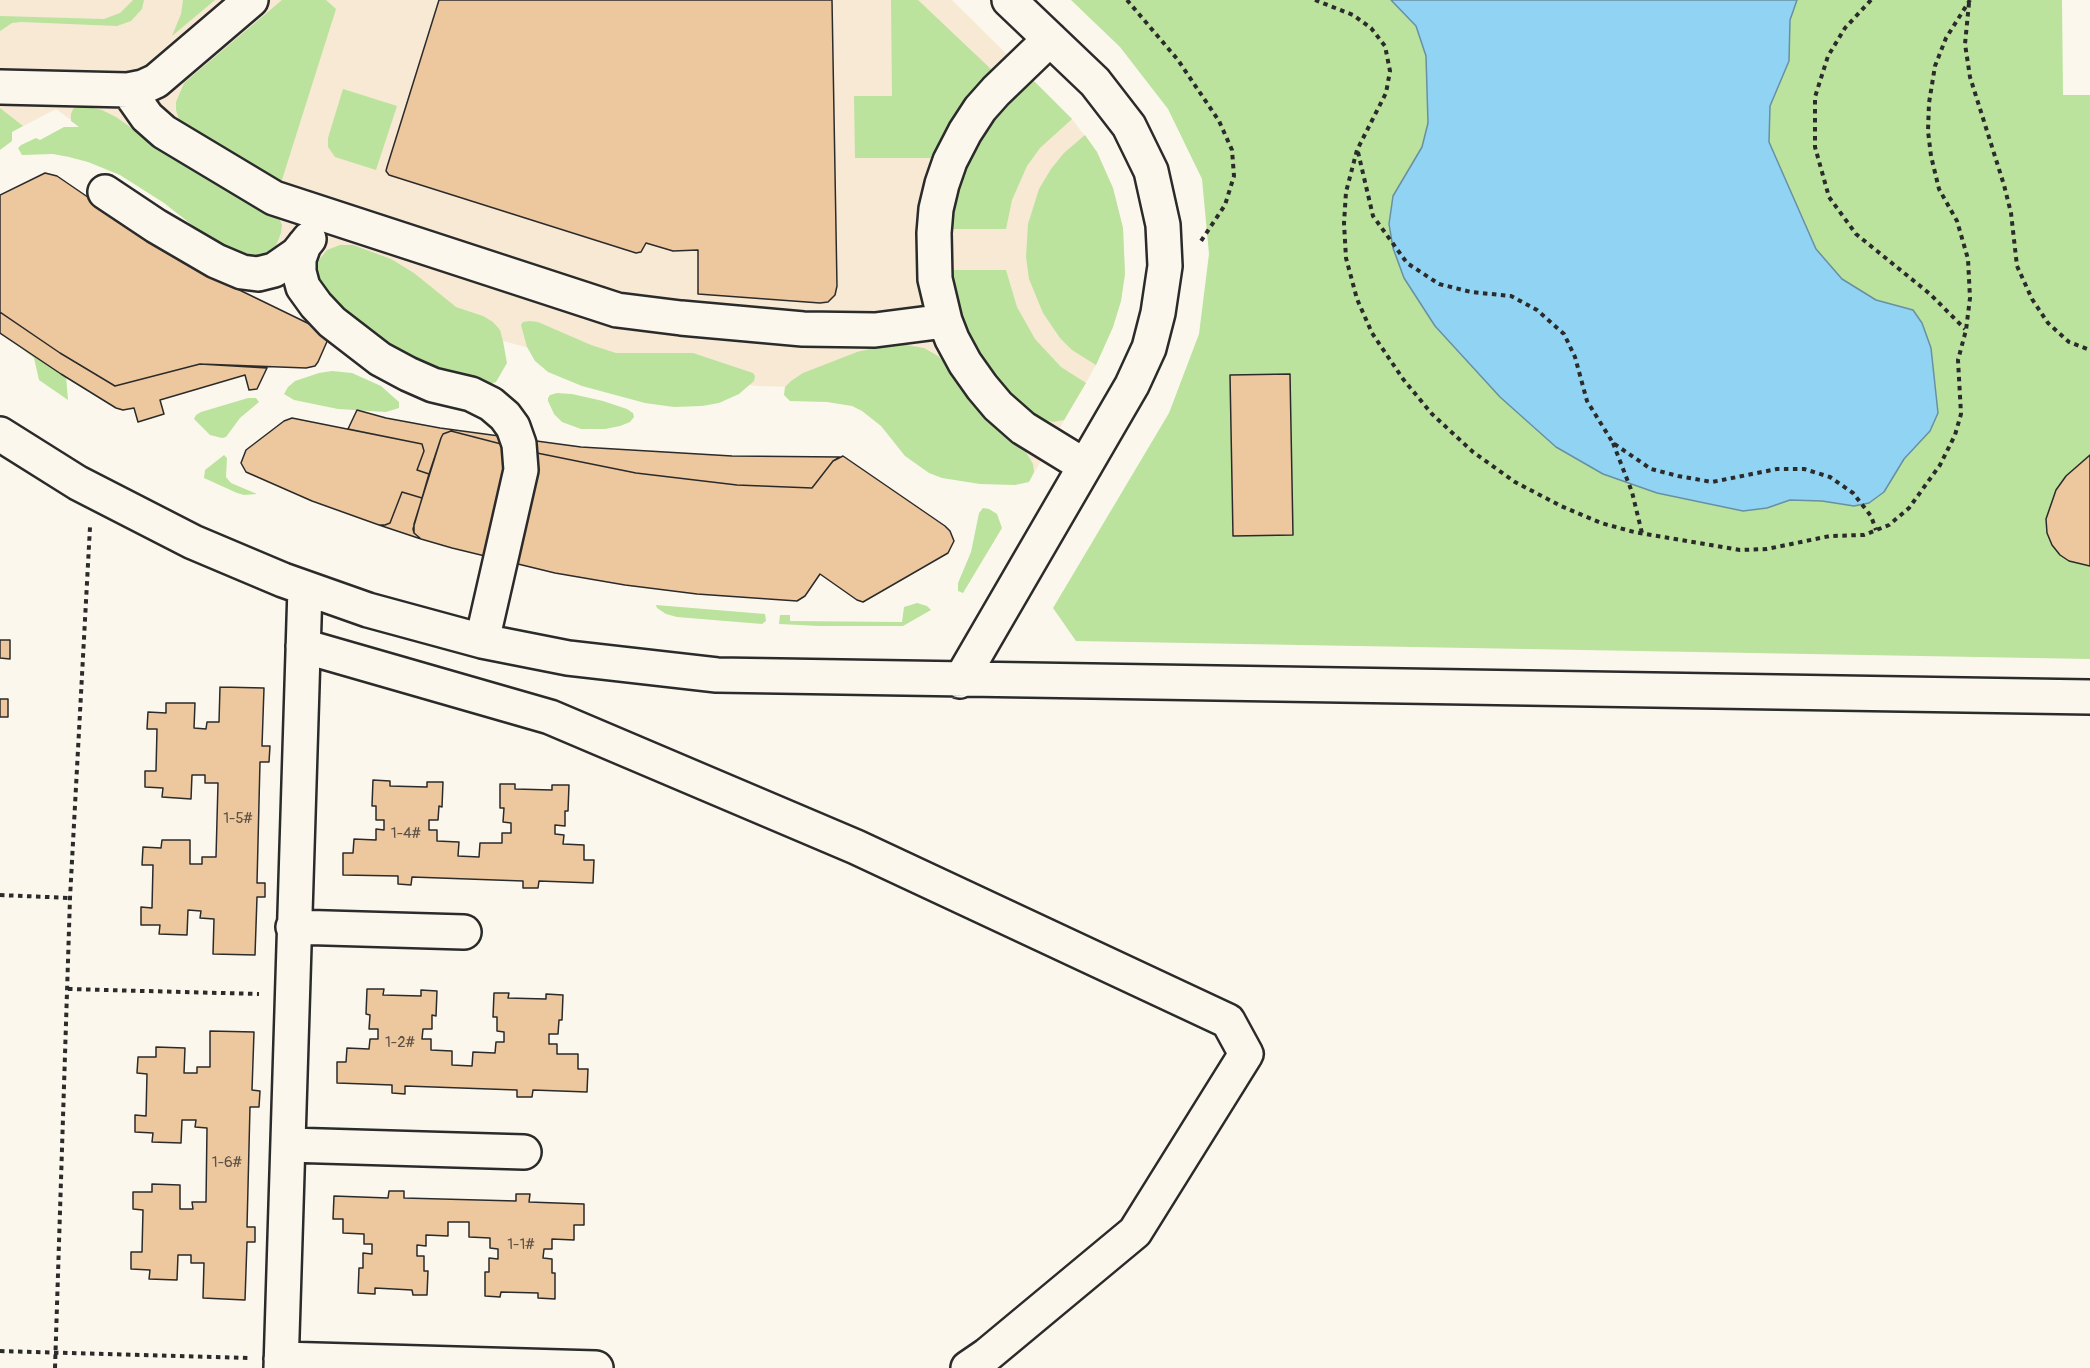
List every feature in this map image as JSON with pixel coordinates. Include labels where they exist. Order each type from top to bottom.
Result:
[{"type":"street","points":[[0,87],[128,90],[143,87],[156,81],[251,0]]},
{"type":"street","points":[[960,681],[1132,385],[1149,348],[1158,313],[1165,266],[1162,225],[1151,171],[1129,126],[1095,82],[1009,0]]},
{"type":"street","points":[[1050,39],[980,109],[964,132],[950,161],[942,184],[934,233],[935,279],[945,321],[965,363],[998,406],[1023,428],[1085,466]]},
{"type":"street","points":[[128,90],[147,117],[179,143],[274,198],[617,310],[802,329],[875,330],[945,321]]},
{"type":"street","points":[[105,192],[156,226],[216,261],[242,272],[258,274],[274,270],[285,264],[328,217]]},
{"type":"street","points":[[304,245],[299,259],[299,272],[303,287],[316,306],[332,322],[380,359],[434,385],[471,394],[491,404],[513,426],[519,444],[521,470],[482,641]]},
{"type":"street","points":[[0,434],[92,490],[192,542],[305,588],[368,610],[482,641],[568,658],[717,675],[960,681],[2090,697]]},
{"type":"street","points":[[305,588],[281,1364],[596,1368]]},
{"type":"street","points":[[303,646],[550,717],[856,847],[1228,1021],[1246,1054],[1135,1232],[968,1368]]},
{"type":"street","points":[[293,927],[464,932]]},
{"type":"street","points":[[288,1145],[524,1152]]},
{"type":"path","points":[[1127,0],[1179,60],[1219,121],[1232,150],[1234,176],[1225,205],[1197,247],[1165,266]]},
{"type":"path","points":[[1315,0],[1353,15],[1371,28],[1385,46],[1390,70],[1386,93],[1357,150],[1346,192],[1344,223],[1346,258],[1357,299],[1372,333],[1403,379],[1432,414],[1473,452],[1515,482],[1560,506],[1601,523],[1642,533],[1740,550],[1767,549],[1830,536],[1863,535],[1889,525],[1909,508],[1940,465],[1955,435],[1961,414],[1958,360],[1966,330],[1970,298],[1968,259],[1957,221],[1939,189],[1928,131],[1929,103],[1935,66],[1946,38],[1969,1]]},
{"type":"path","points":[[1871,0],[1845,28],[1828,56],[1815,97],[1815,147],[1826,187],[1829,196],[1856,234],[1930,294],[1966,330]]},
{"type":"path","points":[[1969,1],[1965,44],[1970,77],[2011,213],[2017,266],[2032,299],[2048,323],[2069,342],[2090,350]]},
{"type":"path","points":[[1357,150],[1373,216],[1407,263],[1439,284],[1471,292],[1511,296],[1537,310],[1563,334],[1575,357],[1587,401],[1613,443],[1632,492],[1642,533]]},
{"type":"path","points":[[1613,443],[1651,469],[1712,483],[1777,469],[1804,469],[1830,477],[1853,493],[1871,516],[1876,530]]},
{"type":"path","points":[[55,1368],[70,898],[92,490]]},
{"type":"path","points":[[0,895],[70,898]]},
{"type":"path","points":[[68,989],[291,995]]},
{"type":"path","points":[[0,1351],[281,1364]]},
{"type":"shaded area","points":[[0,0],[952,0],[1072,119],[1097,152],[1113,188],[1123,228],[1125,274],[1121,301],[1113,327],[1096,365],[1029,482],[865,389],[757,386],[675,376],[537,350],[492,338],[274,251],[156,182],[56,109],[0,138]]},
{"type":"green space","points":[[133,0],[144,0],[142,9],[131,21],[117,26],[21,22],[12,23],[0,31],[0,16],[104,19],[120,13]]},
{"type":"green space","points":[[183,0],[215,0],[172,36],[181,14]]},
{"type":"green space","points":[[282,0],[326,0],[336,9],[280,186],[189,131],[179,120],[176,102],[184,83]]},
{"type":"green space","points":[[891,0],[918,0],[993,71],[959,111],[936,158],[855,158],[854,96],[892,96]]},
{"type":"green space","points":[[1071,0],[2062,0],[2063,95],[2090,95],[2090,659],[1076,641],[1053,608],[1169,413],[1199,334],[1209,254],[1202,179],[1168,109],[1120,47]]},
{"type":"green space","points":[[1032,79],[1072,119],[1040,148],[1027,166],[1012,200],[1006,229],[950,229],[953,204],[967,161],[992,119],[1004,104]]},
{"type":"green space","points":[[343,89],[397,106],[376,170],[335,157],[328,147],[328,138]]},
{"type":"green space","points":[[79,105],[102,110],[116,117],[182,164],[280,220],[281,233],[274,251],[268,257],[253,262],[215,243],[164,203],[120,175],[69,157],[53,154],[22,155],[18,148],[21,145],[36,138],[40,140],[64,127],[79,127],[71,121],[71,114],[73,109]]},
{"type":"green space","points":[[0,108],[23,126],[12,132],[12,141],[0,150]]},
{"type":"green space","points":[[1085,135],[1097,152],[1113,188],[1123,228],[1125,274],[1121,301],[1113,327],[1096,365],[1072,350],[1060,338],[1043,313],[1029,279],[1026,257],[1028,224],[1039,189],[1064,153]]},
{"type":"green space","points":[[340,245],[353,245],[391,259],[414,273],[456,307],[483,316],[493,322],[500,330],[507,363],[496,382],[487,385],[421,370],[323,298],[314,266],[327,250]]},
{"type":"green space","points":[[950,270],[1006,270],[1017,307],[1035,339],[1061,367],[1086,383],[1064,420],[1053,422],[1039,418],[1018,405],[986,366],[966,331],[958,311]]},
{"type":"green space","points":[[529,321],[538,322],[616,353],[693,353],[753,373],[754,381],[739,394],[719,403],[674,407],[645,403],[582,386],[548,372],[535,361],[527,347],[521,325]]},
{"type":"green space","points":[[0,326],[66,376],[68,400],[39,380],[34,358],[0,332]]},
{"type":"green space","points":[[895,343],[924,348],[946,364],[1020,442],[1033,464],[1034,472],[1029,482],[1015,485],[980,484],[942,478],[929,473],[905,456],[881,426],[862,411],[852,406],[827,402],[790,401],[784,395],[785,387],[803,373],[857,352]]},
{"type":"green space","points":[[332,371],[352,373],[381,386],[399,402],[399,408],[386,412],[338,409],[294,400],[284,394],[295,381]]},
{"type":"green space","points":[[557,393],[603,401],[627,409],[633,413],[634,417],[630,422],[620,426],[605,429],[581,429],[562,422],[554,414],[548,398]]},
{"type":"green space","points":[[248,398],[256,398],[259,402],[240,418],[226,437],[210,435],[194,419],[201,412]]},
{"type":"green space","points":[[224,455],[227,458],[226,477],[231,483],[257,494],[237,493],[204,478],[205,470]]},
{"type":"green space","points":[[983,508],[997,514],[1002,528],[963,593],[958,591],[958,583],[971,552],[979,513]]},
{"type":"green space","points":[[917,603],[931,610],[903,626],[779,624],[780,615],[790,615],[790,621],[902,622],[904,607]]},
{"type":"green space","points":[[656,605],[765,614],[766,621],[762,624],[677,617],[666,614]]},
{"type":"water","points":[[1391,0],[1797,0],[1790,20],[1789,61],[1770,106],[1769,142],[1816,249],[1842,279],[1876,300],[1913,310],[1922,323],[1931,348],[1938,413],[1930,431],[1904,459],[1884,492],[1869,503],[1854,506],[1822,501],[1790,500],[1767,508],[1743,511],[1657,493],[1603,474],[1556,447],[1500,397],[1435,326],[1404,278],[1393,248],[1389,224],[1393,196],[1422,147],[1428,123],[1426,56],[1416,26]]},
{"type":"building","points":[[439,0],[832,0],[837,286],[835,295],[828,302],[820,303],[698,294],[698,250],[673,251],[646,243],[641,252],[636,253],[389,175],[386,171],[387,167]]},
{"type":"building","points":[[45,173],[57,176],[155,243],[225,283],[328,333],[329,337],[318,362],[315,366],[306,368],[200,364],[115,386],[60,353],[0,312],[0,195]]},
{"type":"building","points":[[0,312],[60,353],[115,386],[200,364],[267,368],[257,389],[249,390],[245,375],[160,400],[164,414],[138,422],[134,408],[123,410],[116,408],[0,333]]},
{"type":"building","points":[[1290,374],[1293,535],[1233,536],[1230,375]]},
{"type":"building","points":[[357,410],[440,428],[581,447],[732,456],[840,457],[833,461],[812,488],[737,485],[636,473],[532,452],[451,431],[443,434],[429,474],[417,470],[424,451],[422,444],[348,429]]},
{"type":"building","points":[[292,418],[422,444],[424,451],[417,470],[429,474],[422,498],[402,492],[390,523],[379,525],[312,501],[246,472],[241,463],[246,450],[284,421]]},
{"type":"building","points":[[451,431],[532,452],[636,473],[737,485],[812,488],[833,461],[843,456],[945,526],[954,541],[948,553],[863,602],[820,574],[805,596],[797,601],[697,594],[555,573],[452,548],[421,539],[414,533],[414,524],[441,438],[443,434]]},
{"type":"building","points":[[2090,455],[2090,566],[2069,561],[2060,555],[2052,545],[2047,533],[2046,519],[2056,490],[2066,476]]},
{"type":"building","points":[[402,492],[422,498],[413,529],[421,539],[379,525],[390,523]]},
{"type":"building","points":[[0,640],[10,640],[10,659],[0,658]]},
{"type":"building","points":[[220,687],[264,688],[262,746],[270,746],[269,762],[260,762],[257,883],[265,883],[265,897],[257,897],[255,955],[213,954],[214,919],[200,918],[201,911],[188,910],[187,935],[159,934],[160,925],[141,925],[141,907],[152,908],[153,865],[142,865],[143,847],[161,848],[162,840],[190,840],[190,864],[202,864],[202,857],[216,857],[218,783],[205,783],[205,775],[192,775],[191,799],[162,797],[163,788],[145,787],[145,771],[156,771],[157,729],[147,729],[148,712],[166,713],[166,703],[195,703],[194,728],[206,729],[207,722],[219,722]]},
{"type":"building","points":[[0,699],[8,699],[8,717],[0,717]]},
{"type":"building","points":[[373,780],[390,781],[390,786],[427,787],[427,782],[443,782],[442,807],[439,806],[438,820],[429,820],[429,830],[437,830],[437,841],[459,842],[458,856],[479,857],[480,843],[502,843],[502,833],[511,833],[511,823],[503,822],[504,808],[500,808],[500,784],[515,784],[515,789],[552,790],[552,785],[569,785],[565,826],[555,825],[555,834],[564,835],[563,844],[584,845],[584,860],[594,860],[593,883],[539,881],[538,888],[523,888],[523,881],[412,877],[411,885],[398,884],[398,876],[343,875],[343,853],[353,853],[354,839],[376,840],[376,829],[384,830],[384,820],[376,820],[376,806],[372,806]]},
{"type":"building","points":[[367,989],[384,989],[383,995],[421,996],[421,990],[437,991],[436,1016],[432,1015],[432,1029],[423,1029],[422,1039],[431,1039],[431,1050],[452,1051],[452,1065],[472,1066],[473,1052],[495,1053],[496,1042],[504,1042],[504,1032],[497,1031],[497,1017],[493,1017],[494,993],[509,993],[508,998],[546,999],[546,994],[563,995],[562,1020],[559,1020],[558,1034],[549,1034],[549,1044],[557,1044],[557,1054],[578,1054],[578,1069],[588,1069],[587,1092],[533,1090],[532,1097],[517,1097],[517,1090],[405,1086],[405,1094],[392,1093],[392,1085],[337,1083],[337,1062],[346,1062],[347,1048],[369,1049],[370,1039],[378,1039],[378,1029],[369,1029],[370,1015],[366,1014]]},
{"type":"building","points":[[210,1031],[254,1032],[252,1090],[260,1091],[259,1107],[250,1107],[247,1227],[255,1227],[255,1242],[247,1242],[245,1300],[203,1298],[204,1263],[191,1263],[191,1255],[178,1255],[177,1280],[149,1279],[150,1270],[131,1269],[131,1252],[142,1252],[143,1210],[133,1209],[133,1192],[152,1192],[152,1184],[180,1185],[180,1209],[193,1209],[192,1202],[206,1202],[207,1128],[195,1127],[196,1120],[182,1120],[181,1143],[152,1142],[153,1133],[135,1132],[135,1115],[146,1116],[147,1074],[137,1073],[138,1057],[156,1057],[156,1047],[185,1048],[184,1073],[197,1073],[197,1067],[210,1067]]},
{"type":"building","points":[[389,1191],[404,1191],[404,1198],[516,1201],[516,1194],[530,1194],[529,1202],[584,1204],[584,1225],[574,1225],[574,1240],[552,1239],[552,1249],[544,1249],[543,1258],[552,1259],[552,1273],[555,1273],[555,1299],[538,1298],[538,1293],[501,1292],[500,1297],[485,1296],[485,1272],[489,1272],[489,1258],[498,1259],[498,1249],[490,1248],[490,1238],[469,1237],[469,1222],[448,1222],[448,1236],[426,1235],[426,1246],[417,1245],[417,1256],[424,1256],[424,1271],[428,1271],[427,1295],[413,1295],[412,1290],[375,1288],[375,1294],[358,1293],[359,1268],[363,1268],[363,1253],[372,1254],[372,1244],[364,1244],[364,1234],[343,1233],[343,1219],[333,1219],[334,1196],[388,1198]]}]
